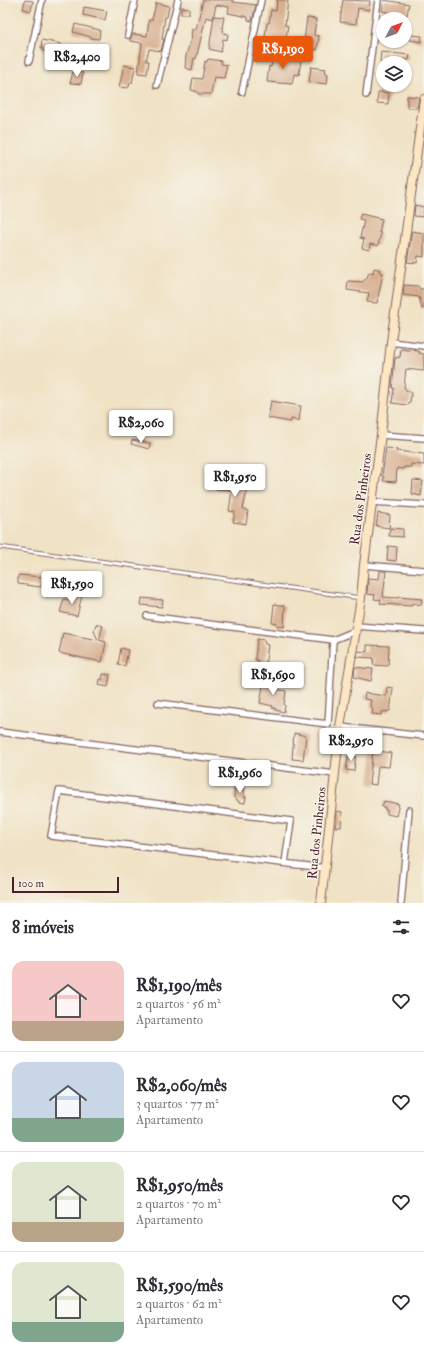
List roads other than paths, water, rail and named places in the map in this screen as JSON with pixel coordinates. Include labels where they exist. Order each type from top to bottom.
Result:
[{"type":"street","points":[[29,61],[42,0]]},
{"type":"street","points":[[128,35],[135,0]]},
{"type":"street","points":[[157,85],[178,0]]},
{"type":"street","points":[[242,92],[261,0]]},
{"type":"street","points":[[366,96],[378,0]]},
{"type":"street","name":"Rua dos Pinheiros","points":[[321,903],[340,727],[361,598],[392,342],[424,99]]},
{"type":"street","points":[[392,342],[424,346]]},
{"type":"street","points":[[381,435],[424,438]]},
{"type":"street","points":[[372,502],[424,504]]},
{"type":"street","points":[[364,566],[424,570]]},
{"type":"street","points":[[147,616],[333,640],[355,629],[424,631]]},
{"type":"street","points":[[158,703],[328,724],[333,640]]},
{"type":"street","points":[[340,727],[424,736]]},
{"type":"street","points":[[0,732],[335,774]]},
{"type":"street","points":[[285,863],[291,821],[59,791],[51,836],[325,868]]},
{"type":"street","points":[[401,903],[409,810]]},
{"type":"lane","points":[[0,547],[361,598]]}]
